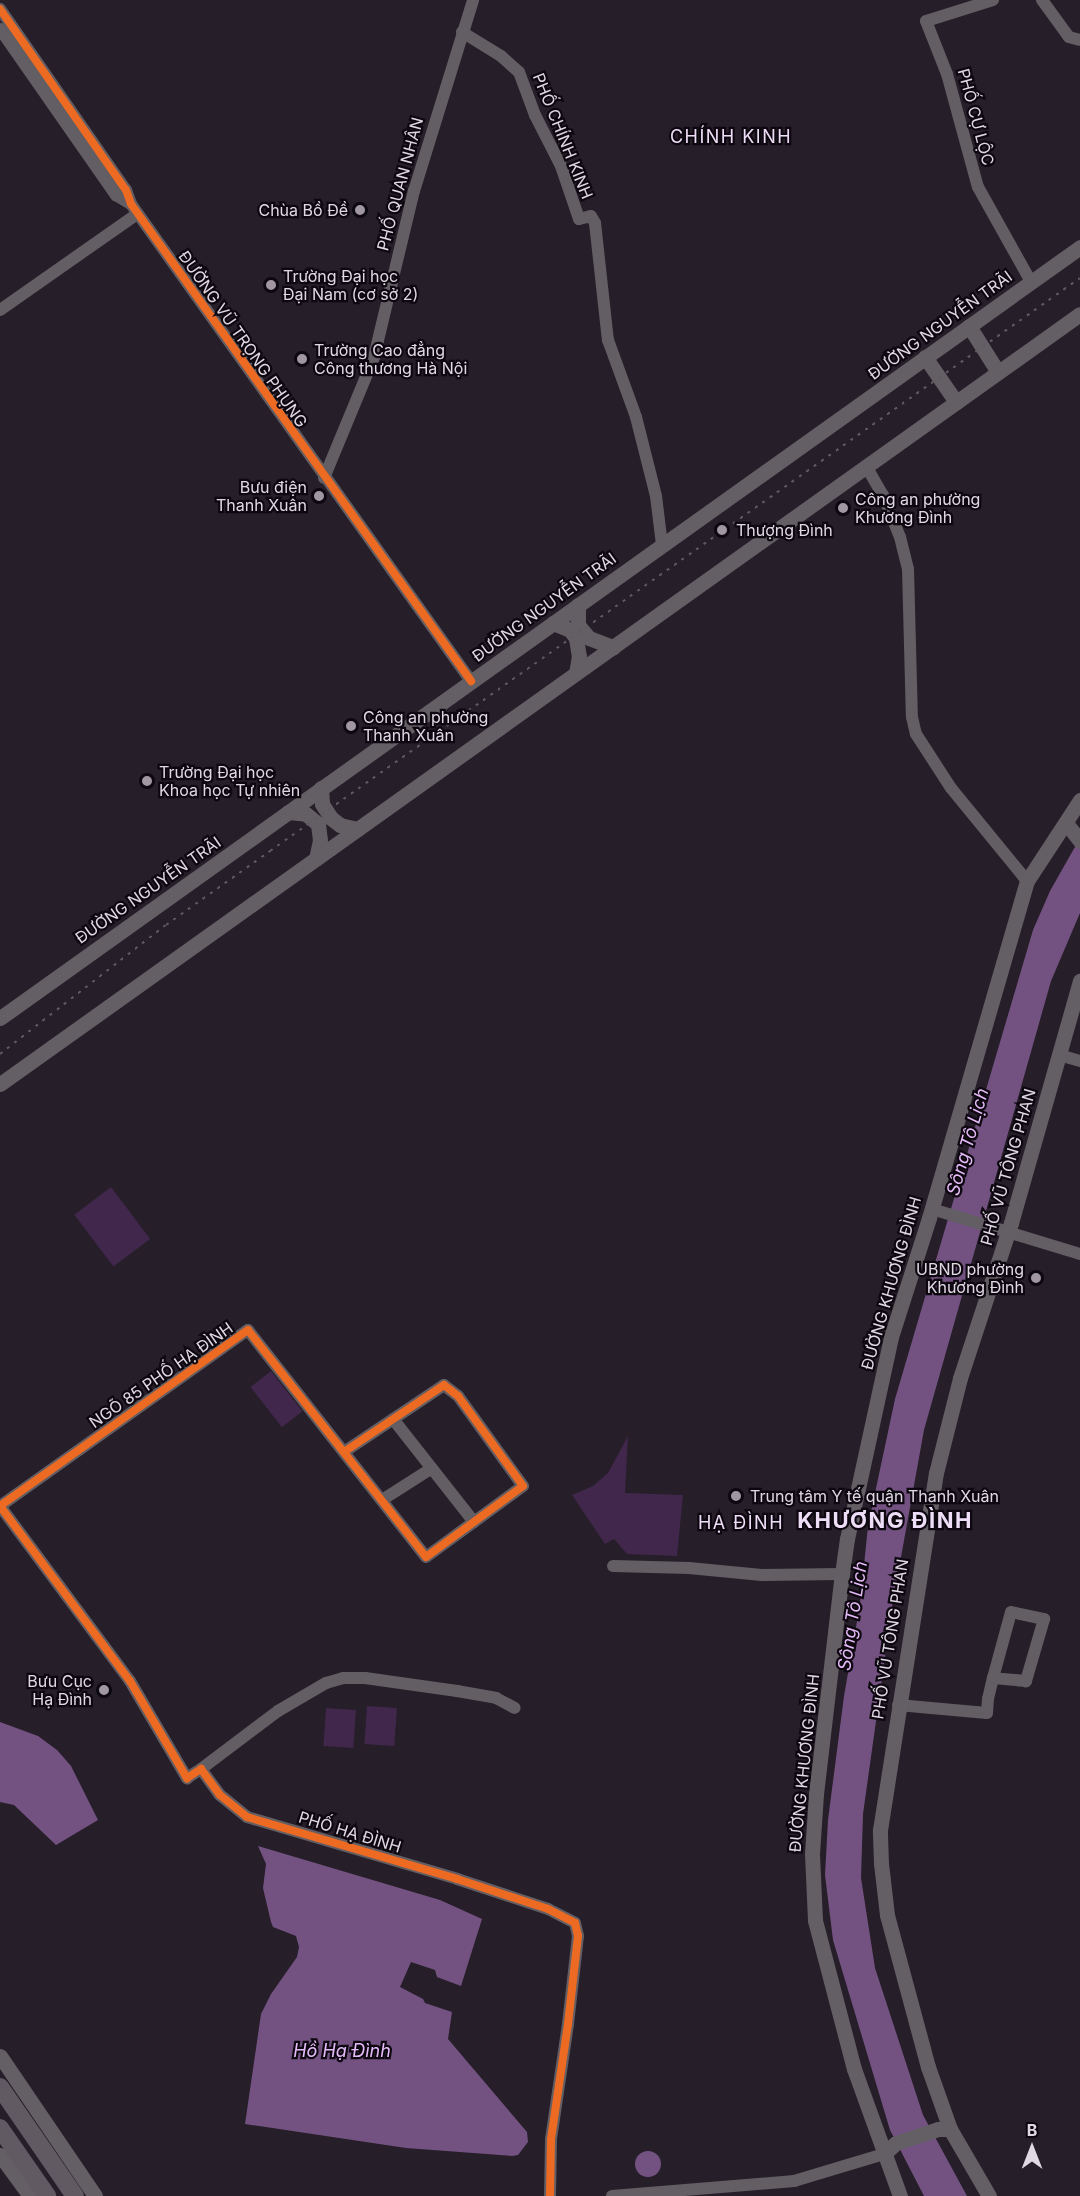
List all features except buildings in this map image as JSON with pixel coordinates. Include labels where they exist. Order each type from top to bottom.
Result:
[{"type":"highway","points":[[0,2082],[42,2148]]},
{"type":"highway","points":[[0,2087],[75,2196]]},
{"type":"highway","points":[[0,2131],[23,2172],[47,2196]]},
{"type":"main road","name":"ĐƯỜNG NGUYỄN TRÃI","points":[[0,1020],[20,1003],[1080,247]]},
{"type":"main road","points":[[0,1084],[1080,314]]},
{"type":"main road","points":[[969,326],[998,372]]},
{"type":"main road","points":[[925,357],[956,402]]},
{"type":"main road","points":[[578,605],[578,625],[589,638],[613,647]]},
{"type":"main road","points":[[554,623],[570,630],[576,638],[579,656],[576,674]]},
{"type":"main road","points":[[321,789],[322,804],[331,818],[339,825],[358,829]]},
{"type":"main road","name":"ĐƯỜNG KHƯƠNG ĐÌNH","points":[[900,2196],[854,2069],[814,1920],[812,1854],[816,1794],[842,1574],[847,1539],[891,1337],[936,1210],[1027,881],[1073,832],[1080,800]]},
{"type":"main road","points":[[288,812],[306,814],[318,824],[320,840],[316,859]]},
{"type":"main road","name":"PHỐ VŨ TÔNG PHAN","points":[[989,2196],[943,2131],[883,1890],[880,1830],[936,1473],[960,1378],[1002,1232],[1059,1055],[1080,981]]},
{"type":"main road","points":[[0,1077],[51,1047]]},
{"type":"main road","points":[[0,2056],[95,2196]]},
{"type":"main road","points":[[884,2154],[943,2131]]},
{"type":"main road","points":[[0,2155],[23,2172],[42,2196]]},
{"type":"main road","points":[[23,2172],[30,2196]]},
{"type":"street","name":"PHỐ QUAN NHÂN","points":[[324,478],[374,357],[414,191],[473,0]]},
{"type":"street","name":"PHỐ CỰ LỘC","points":[[993,0],[926,21],[947,74],[978,187],[1031,282]]},
{"type":"street","points":[[1042,0],[1069,37],[1080,39]]},
{"type":"street","name":"ĐƯỜNG VŨ TRỌNG PHỤNG","points":[[0,9],[3,26],[126,190],[134,209],[471,681]]},
{"type":"street","name":"PHỐ CHÍNH KINH","points":[[462,32],[501,56],[519,72],[535,115],[561,166],[579,219],[591,216],[595,222],[608,340],[636,417],[656,495],[662,545]]},
{"type":"street","points":[[0,310],[134,209]]},
{"type":"street","points":[[866,466],[883,495],[900,537],[908,568],[912,708],[916,734],[951,788],[1027,881]]},
{"type":"street","points":[[1059,1055],[1080,1061]]},
{"type":"street","points":[[936,1210],[1080,1254]]},
{"type":"street","name":"NGÕ 85 PHỐ HẠ ĐÌNH","points":[[0,1506],[248,1330],[426,1557],[474,1522]]},
{"type":"street","points":[[344,1452],[393,1419],[444,1385],[458,1396],[523,1486],[474,1522],[393,1419]]},
{"type":"street","points":[[382,1500],[432,1468]]},
{"type":"street","points":[[0,1506],[130,1681],[187,1778],[278,1711],[326,1683],[343,1678],[365,1677],[458,1691],[496,1698],[515,1708]]},
{"type":"street","points":[[613,1566],[689,1568],[762,1575],[842,1574]]},
{"type":"street","points":[[898,1705],[987,1713],[993,1678],[1011,1612],[1044,1620],[1026,1682],[993,1678]]},
{"type":"street","name":"PHỐ HẠ ĐÌNH","points":[[201,1769],[220,1795],[247,1817],[457,1879],[548,1909],[575,1923],[578,1936],[551,2139],[550,2196]]},
{"type":"street","points":[[612,2196],[794,2181],[884,2154]]},
{"type":"shaded area","points":[[111,1187],[150,1239],[113,1267],[74,1215]]},
{"type":"shaded area","points":[[271,1371],[302,1411],[282,1427],[251,1387]]},
{"type":"shaded area","points":[[628,1436],[625,1493],[683,1495],[677,1556],[627,1554],[614,1539],[605,1544],[572,1495],[593,1486],[608,1473]]},
{"type":"shaded area","points":[[367,1706],[397,1708],[394,1746],[364,1744]]},
{"type":"shaded area","points":[[326,1708],[356,1710],[353,1748],[323,1746]]},
{"type":"water","points":[[1080,838],[1080,913],[1051,981],[924,1430],[892,1607],[863,1814],[861,1878],[875,1968],[923,2115],[967,2196],[924,2196],[890,2130],[833,1940],[825,1875],[828,1820],[844,1696],[860,1604],[868,1526],[895,1399],[1033,930],[1050,891]]},
{"type":"water","points":[[0,1722],[38,1736],[57,1750],[71,1766],[98,1820],[56,1845],[14,1805],[0,1802]]},
{"type":"water","name":"Hồ Hạ Đình","points":[[258,1846],[440,1900],[482,1919],[461,1986],[437,1977],[435,1970],[411,1962],[400,1987],[423,1999],[425,2003],[452,2012],[448,2039],[527,2132],[528,2142],[518,2155],[406,2148],[245,2124],[261,2014],[271,1994],[297,1957],[299,1947],[296,1936],[273,1927],[263,1888],[266,1864]]},
{"type":"water","points":[[648,2151],[657,2155],[661,2164],[657,2173],[648,2177],[639,2173],[635,2164],[639,2155]]},
{"type":"railway","points":[[0,1054],[166,925],[1080,278]]},
{"type":"cycle path","points":[[0,9],[126,190],[131,204],[471,681]]},
{"type":"cycle path","points":[[0,1506],[248,1330],[426,1557],[523,1486],[458,1396],[444,1385],[344,1452]]},
{"type":"cycle path","points":[[0,1506],[130,1681],[187,1778],[201,1769],[220,1795],[247,1817],[457,1879],[548,1909],[575,1923],[578,1936],[551,2139],[550,2196]]},
{"type":"place","name":"Chùa Bồ Đề","points":[[360,210]]},
{"type":"place","name":"Trường Đại học Đại Nam (cơ sở 2)","points":[[271,285]]},
{"type":"place","name":"Trường Cao đẳng Công thương Hà Nội","points":[[302,359]]},
{"type":"place","name":"Bưu điện Thanh Xuân","points":[[319,496]]},
{"type":"place","name":"Công an phường Khương Đình","points":[[843,508]]},
{"type":"place","name":"Thượng Đình","points":[[722,530]]},
{"type":"place","name":"Công an phường Thanh Xuân","points":[[351,726]]},
{"type":"place","name":"Trường Đại học Khoa học Tự nhiên","points":[[147,781]]},
{"type":"place","name":"UBND phường Khương Đình","points":[[1036,1278]]},
{"type":"place","name":"Trung tâm Y tế quận Thanh Xuân","points":[[736,1496]]},
{"type":"place","name":"Bưu Cục Hạ Đình","points":[[104,1690]]},
{"type":"district","name":"CHÍNH KINH","points":[[731,137]]},
{"type":"district","name":"KHƯƠNG ĐÌNH","points":[[885,1521]]},
{"type":"district","name":"HẠ ĐÌNH","points":[[741,1523]]},
{"type":"water label","name":"Sông Tô Lịch","points":[[968,1142]]},
{"type":"water label","name":"Sông Tô Lịch","points":[[853,1616]]}]
